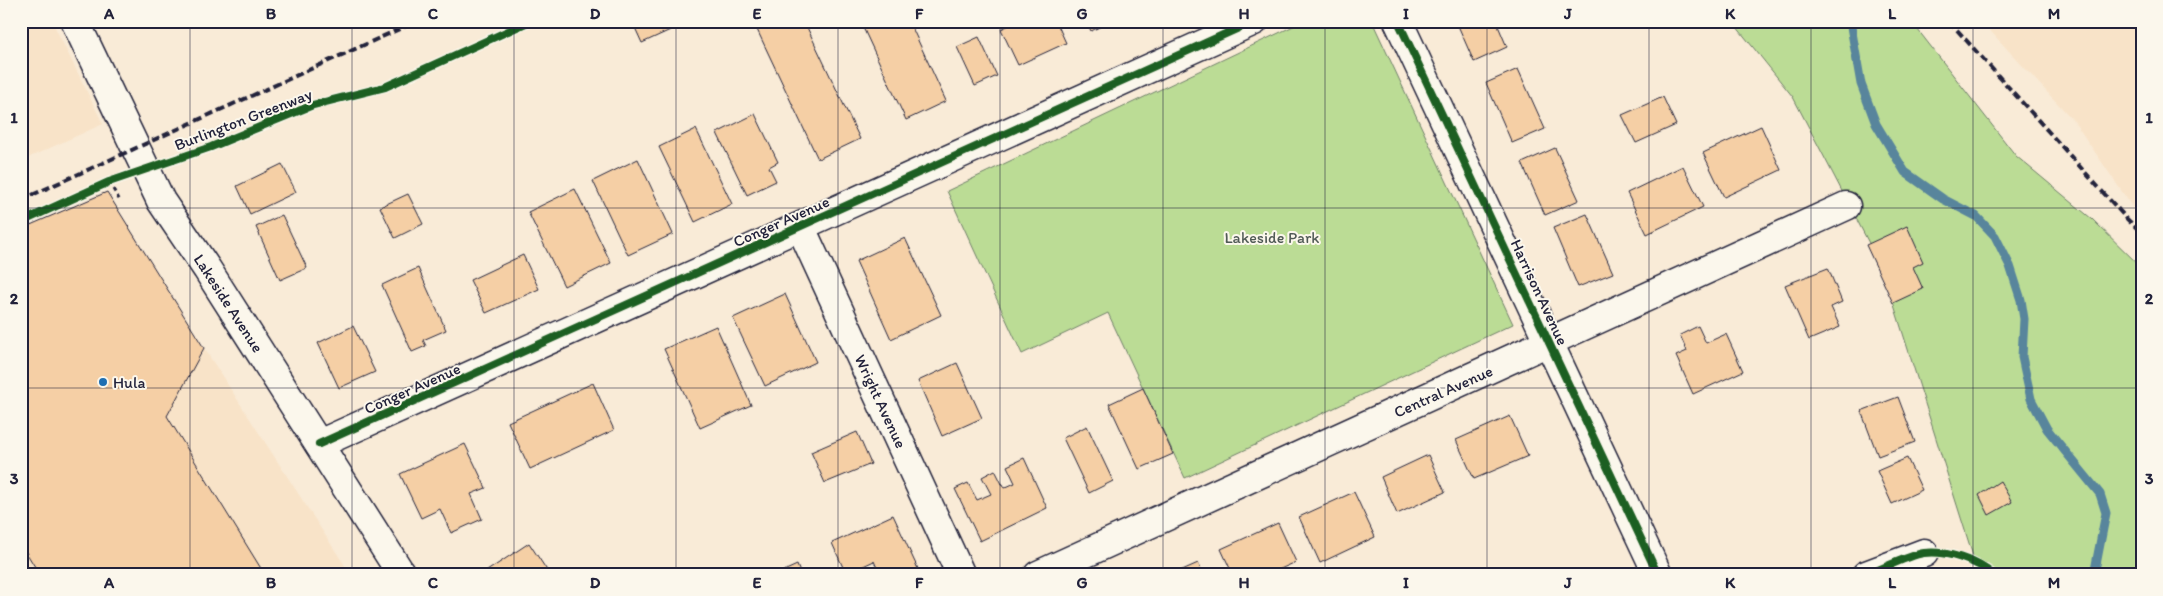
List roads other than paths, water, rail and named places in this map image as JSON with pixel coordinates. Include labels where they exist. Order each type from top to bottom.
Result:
[{"type":"street","name":"Lakeside Avenue","points":[[75,21],[161,201],[207,269],[402,575]]},
{"type":"street","name":"Conger Avenue","points":[[319,444],[801,228],[1254,21]]},
{"type":"street","name":"Harrison Avenue","points":[[1398,21],[1658,575]]},
{"type":"street","name":"Central Avenue","points":[[1038,575],[1846,206]]},
{"type":"street","name":"Wright Avenue","points":[[801,228],[961,575]]},
{"type":"street","points":[[1866,575],[1924,552]]},
{"type":"waterway","points":[[1850,21],[1861,84],[1876,124],[1905,172],[1943,199],[1976,216],[1995,236],[2010,266],[2021,300],[2024,319],[2022,357],[2031,399],[2047,429],[2100,494],[2106,513],[2094,575]]},
{"type":"railway","points":[[21,200],[417,21]]},
{"type":"railway","points":[[1949,21],[2127,219],[2142,233]]},
{"type":"place","name":"Hula","points":[[103,382]]},
{"type":"park label","name":"Lakeside Park","points":[[1272,237]]}]
